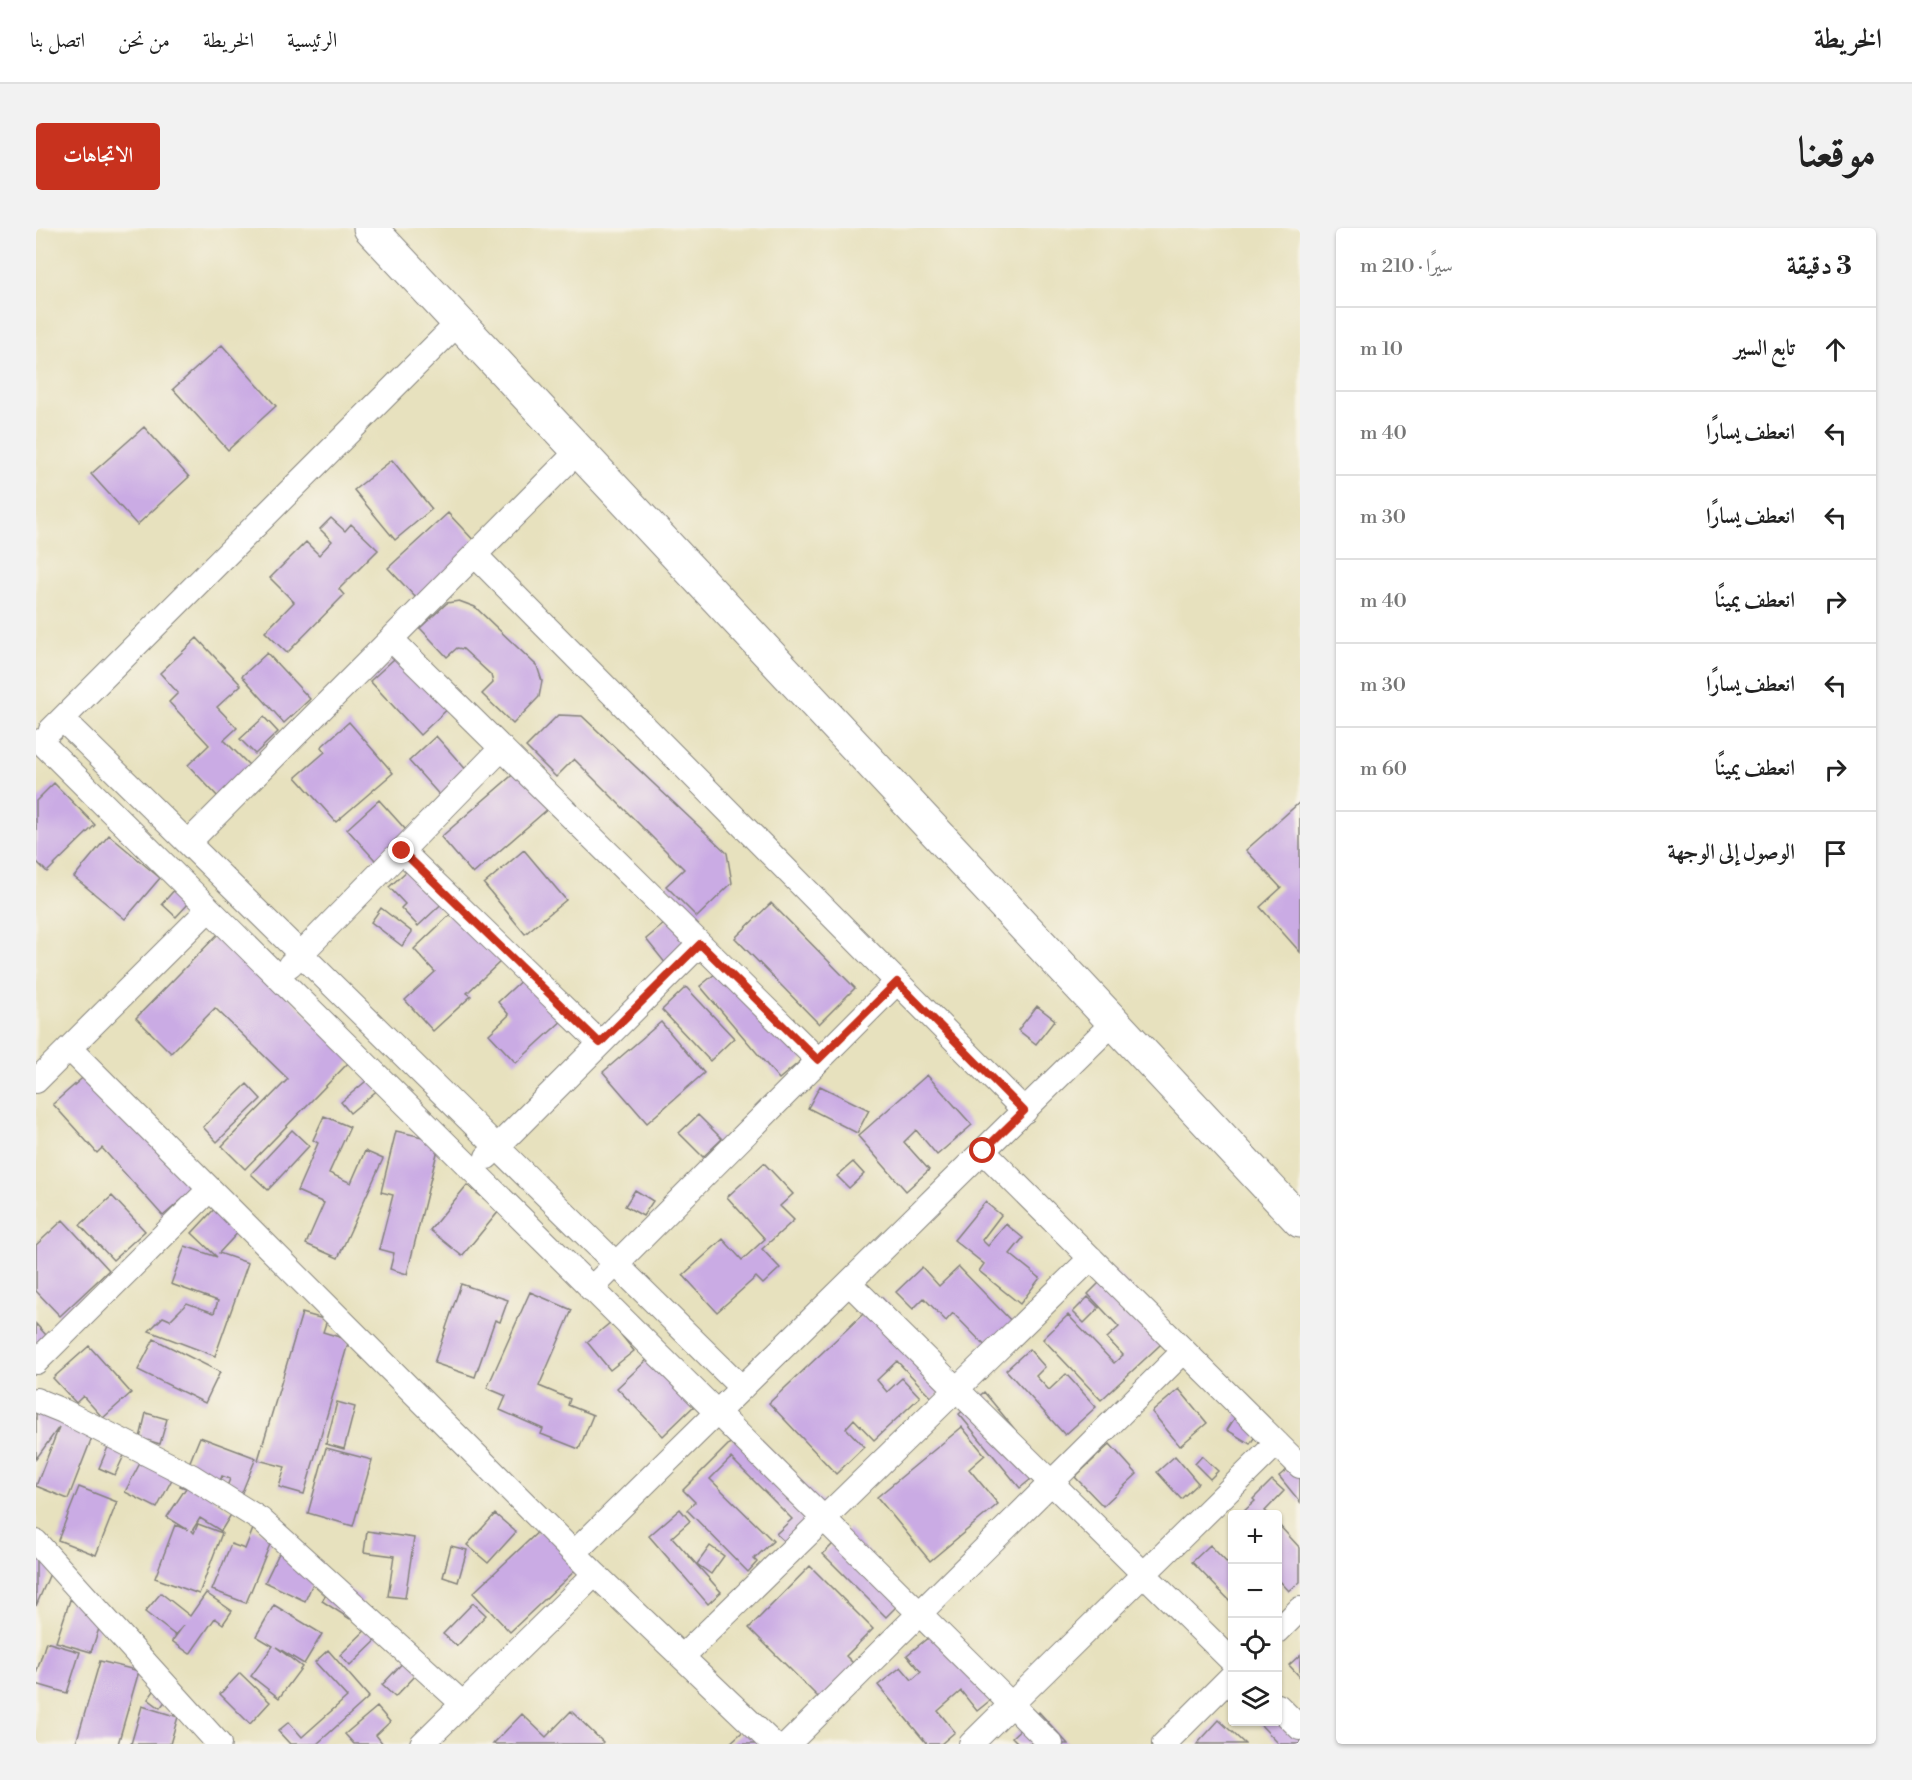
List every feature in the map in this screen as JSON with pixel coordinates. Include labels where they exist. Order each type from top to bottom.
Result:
[{"type":"main road","points":[[370,228],[1300,1221]]},
{"type":"street","points":[[459,322],[38,743],[278,977],[1051,1744]]},
{"type":"street","points":[[188,843],[579,450]]},
{"type":"street","points":[[475,555],[1024,1111]]},
{"type":"street","points":[[391,639],[818,1060]]},
{"type":"street","points":[[62,719],[742,1388]]},
{"type":"street","points":[[278,977],[502,748]]},
{"type":"street","points":[[402,851],[600,1043]]},
{"type":"street","points":[[36,1081],[209,909]]},
{"type":"street","points":[[472,1171],[700,944]]},
{"type":"street","points":[[591,1289],[897,982]]},
{"type":"street","points":[[574,1553],[1114,1022]]},
{"type":"street","points":[[69,1048],[574,1553],[773,1744]]},
{"type":"street","points":[[983,1151],[1300,1466]]},
{"type":"street","points":[[36,1362],[210,1189]]},
{"type":"street","points":[[682,1658],[1091,1258]]},
{"type":"street","points":[[849,1283],[1228,1656]]},
{"type":"street","points":[[788,1744],[1184,1351]]},
{"type":"street","points":[[36,1400],[63,1411],[190,1476],[261,1520],[463,1704]]},
{"type":"street","points":[[971,1744],[1277,1443]]},
{"type":"street","points":[[36,1542],[219,1744]]},
{"type":"street","points":[[422,1744],[596,1574]]},
{"type":"street","points":[[1282,1627],[1300,1609]]},
{"type":"street","points":[[1164,1744],[1228,1681]]},
{"type":"street","points":[[1282,1710],[1300,1728]]},
{"type":"building","points":[[222,345],[276,406],[228,450],[173,389]]},
{"type":"building","points":[[144,427],[189,477],[137,525],[91,474]]},
{"type":"building","points":[[392,460],[432,509],[395,540],[354,490]]},
{"type":"building","points":[[448,513],[478,545],[418,600],[388,568]]},
{"type":"building","points":[[331,518],[345,531],[351,524],[378,550],[339,589],[344,595],[287,653],[265,632],[294,602],[270,578],[306,542],[319,555],[332,541],[320,529]]},
{"type":"building","points":[[459,601],[475,607],[537,666],[542,681],[539,697],[513,724],[482,694],[493,683],[491,675],[463,649],[457,648],[447,657],[420,628],[447,603]]},
{"type":"building","points":[[197,638],[241,685],[217,707],[237,728],[224,740],[251,767],[219,798],[188,765],[209,745],[169,702],[178,693],[160,673]]},
{"type":"building","points":[[405,649],[455,702],[420,735],[370,681]]},
{"type":"building","points":[[267,653],[310,699],[284,723],[242,676]]},
{"type":"building","points":[[558,715],[582,716],[727,853],[732,883],[697,917],[666,886],[684,869],[574,759],[556,777],[526,747]]},
{"type":"building","points":[[264,717],[278,732],[255,754],[240,739]]},
{"type":"building","points":[[349,722],[393,773],[336,822],[296,777],[325,752],[321,747]]},
{"type":"building","points":[[436,736],[470,774],[443,799],[409,761]]},
{"type":"building","points":[[525,764],[557,801],[473,874],[441,837]]},
{"type":"building","points":[[54,783],[95,825],[47,872],[36,861],[36,801]]},
{"type":"building","points":[[379,800],[415,840],[383,869],[347,829]]},
{"type":"building","points":[[1300,802],[1300,952],[1260,907],[1281,888],[1246,850]]},
{"type":"building","points":[[109,835],[160,878],[125,919],[74,877]]},
{"type":"building","points":[[524,850],[566,900],[525,934],[484,884]]},
{"type":"building","points":[[418,861],[450,896],[418,926],[401,908],[405,904],[389,887]]},
{"type":"building","points":[[176,888],[191,901],[176,917],[162,904]]},
{"type":"building","points":[[771,903],[855,988],[819,1024],[735,938]]},
{"type":"building","points":[[381,908],[412,932],[402,946],[371,922]]},
{"type":"building","points":[[455,910],[502,960],[467,993],[471,996],[433,1031],[405,1000],[435,972],[414,949]]},
{"type":"building","points":[[671,918],[691,942],[666,964],[646,939]]},
{"type":"building","points":[[221,931],[352,1059],[245,1169],[222,1146],[288,1079],[215,1008],[171,1053],[136,1018]]},
{"type":"building","points":[[731,961],[809,1054],[779,1079],[700,986]]},
{"type":"building","points":[[526,976],[565,1018],[516,1063],[489,1034],[509,1015],[498,1002]]},
{"type":"building","points":[[686,987],[734,1038],[710,1061],[662,1010]]},
{"type":"building","points":[[1037,1006],[1055,1020],[1036,1044],[1018,1030]]},
{"type":"building","points":[[661,1022],[704,1073],[647,1123],[603,1072]]},
{"type":"building","points":[[89,1072],[195,1188],[163,1216],[102,1148],[97,1153],[53,1104]]},
{"type":"building","points":[[927,1075],[972,1125],[937,1155],[916,1130],[904,1142],[929,1170],[906,1191],[858,1136]]},
{"type":"building","points":[[371,1077],[380,1088],[350,1113],[341,1102]]},
{"type":"building","points":[[247,1084],[261,1099],[217,1142],[203,1127]]},
{"type":"building","points":[[820,1086],[869,1110],[857,1133],[808,1108]]},
{"type":"building","points":[[698,1115],[722,1139],[703,1157],[679,1133]]},
{"type":"building","points":[[324,1116],[350,1127],[329,1173],[351,1183],[365,1151],[383,1159],[338,1258],[306,1244],[324,1203],[297,1191],[318,1143],[313,1140]]},
{"type":"building","points":[[292,1130],[309,1146],[268,1190],[251,1174]]},
{"type":"building","points":[[396,1131],[440,1141],[407,1274],[390,1269],[394,1253],[379,1249],[393,1195],[381,1192]]},
{"type":"building","points":[[853,1162],[864,1174],[849,1188],[837,1176]]},
{"type":"building","points":[[764,1163],[793,1194],[780,1206],[794,1220],[762,1249],[780,1268],[763,1284],[756,1277],[717,1312],[683,1275],[723,1239],[742,1260],[765,1239],[727,1197]]},
{"type":"building","points":[[467,1185],[499,1211],[462,1256],[430,1230]]},
{"type":"building","points":[[635,1190],[653,1201],[643,1216],[625,1206]]},
{"type":"building","points":[[112,1196],[145,1231],[113,1260],[80,1225]]},
{"type":"building","points":[[985,1202],[1001,1215],[982,1240],[988,1246],[1006,1224],[1023,1238],[1010,1254],[1040,1278],[1020,1304],[979,1271],[984,1264],[954,1240]]},
{"type":"building","points":[[219,1204],[243,1227],[219,1253],[248,1263],[215,1356],[149,1331],[163,1317],[170,1320],[187,1303],[214,1313],[218,1301],[171,1284],[185,1246],[217,1257],[192,1233]]},
{"type":"building","points":[[63,1220],[109,1270],[60,1316],[36,1291],[36,1245]]},
{"type":"building","points":[[922,1267],[939,1286],[959,1267],[1018,1328],[992,1353],[953,1313],[946,1321],[924,1298],[913,1309],[896,1292]]},
{"type":"building","points":[[1113,1269],[1174,1332],[1101,1400],[1043,1339],[1068,1315],[1114,1363],[1123,1355],[1107,1338],[1119,1327],[1088,1294]]},
{"type":"building","points":[[461,1284],[508,1300],[500,1322],[495,1320],[475,1377],[434,1363]]},
{"type":"building","points":[[530,1292],[572,1310],[539,1386],[570,1399],[568,1405],[593,1415],[579,1449],[541,1434],[543,1429],[500,1410],[506,1396],[487,1388]]},
{"type":"building","points":[[881,1297],[957,1377],[933,1399],[897,1361],[877,1380],[887,1392],[902,1378],[920,1397],[874,1440],[854,1419],[846,1428],[864,1447],[836,1474],[769,1403]]},
{"type":"building","points":[[1088,1297],[1099,1308],[1084,1323],[1073,1312]]},
{"type":"building","points":[[302,1313],[327,1320],[323,1332],[349,1340],[304,1494],[279,1487],[285,1467],[258,1460]]},
{"type":"building","points":[[611,1322],[634,1351],[610,1370],[587,1342]]},
{"type":"building","points":[[36,1324],[46,1335],[36,1345]]},
{"type":"building","points":[[154,1339],[220,1372],[205,1403],[138,1370]]},
{"type":"building","points":[[89,1346],[131,1393],[103,1418],[83,1396],[76,1403],[53,1378]]},
{"type":"building","points":[[1029,1349],[1045,1367],[1036,1376],[1049,1390],[1066,1374],[1096,1407],[1065,1435],[1006,1370]]},
{"type":"building","points":[[649,1358],[695,1405],[663,1436],[617,1388]]},
{"type":"building","points":[[1179,1389],[1207,1423],[1180,1446],[1152,1412]]},
{"type":"building","points":[[984,1392],[1046,1467],[1020,1488],[959,1414]]},
{"type":"building","points":[[36,1396],[96,1427],[68,1499],[36,1486],[59,1427],[36,1459]]},
{"type":"building","points":[[337,1402],[355,1407],[344,1449],[326,1444]]},
{"type":"building","points":[[1239,1411],[1262,1426],[1250,1444],[1227,1430]]},
{"type":"building","points":[[146,1413],[167,1419],[160,1444],[140,1438]]},
{"type":"building","points":[[747,1426],[824,1503],[785,1542],[776,1534],[792,1519],[731,1458],[710,1479],[773,1541],[754,1559],[757,1562],[748,1572],[687,1510],[695,1502],[683,1490]]},
{"type":"building","points":[[962,1427],[985,1455],[969,1469],[998,1504],[930,1561],[877,1497]]},
{"type":"building","points":[[114,1433],[131,1440],[115,1475],[99,1468]]},
{"type":"building","points":[[200,1437],[256,1458],[238,1502],[223,1496],[230,1479],[222,1476],[213,1499],[232,1513],[221,1531],[200,1518],[192,1531],[194,1533],[198,1524],[222,1533],[199,1594],[155,1578],[175,1525],[188,1530],[167,1517],[186,1488],[180,1486]]},
{"type":"building","points":[[1110,1444],[1137,1474],[1103,1506],[1075,1477]]},
{"type":"building","points":[[149,1446],[181,1462],[157,1508],[125,1492]]},
{"type":"building","points":[[326,1448],[372,1460],[353,1526],[308,1513]]},
{"type":"building","points":[[1175,1456],[1198,1483],[1181,1499],[1157,1472]]},
{"type":"building","points":[[1202,1456],[1218,1471],[1210,1479],[1195,1464]]},
{"type":"building","points":[[1300,1459],[1300,1502],[1279,1476]]},
{"type":"building","points":[[1272,1480],[1284,1491],[1266,1510],[1245,1510],[1255,1501],[1253,1499]]},
{"type":"building","points":[[79,1487],[117,1502],[96,1555],[58,1540]]},
{"type":"building","points":[[680,1509],[690,1521],[672,1537],[721,1592],[708,1604],[649,1536]]},
{"type":"building","points":[[495,1514],[516,1532],[488,1563],[467,1545]]},
{"type":"building","points":[[542,1528],[579,1567],[510,1632],[473,1593]]},
{"type":"building","points":[[849,1528],[905,1598],[886,1617],[823,1554]]},
{"type":"building","points":[[1282,1528],[1300,1548],[1300,1582],[1289,1591],[1282,1583]]},
{"type":"building","points":[[253,1529],[273,1537],[246,1603],[212,1590],[231,1544],[245,1549]]},
{"type":"building","points":[[367,1531],[414,1538],[405,1598],[388,1596],[394,1556],[364,1552]]},
{"type":"building","points":[[283,1545],[322,1563],[305,1601],[265,1582]]},
{"type":"building","points":[[1210,1545],[1228,1564],[1228,1599],[1192,1562]]},
{"type":"building","points":[[36,1546],[58,1555],[36,1606]]},
{"type":"building","points":[[451,1546],[467,1550],[458,1582],[443,1577]]},
{"type":"building","points":[[710,1546],[724,1556],[711,1574],[697,1564]]},
{"type":"building","points":[[810,1566],[873,1629],[846,1656],[857,1667],[823,1702],[749,1628]]},
{"type":"building","points":[[335,1580],[364,1599],[350,1619],[322,1601]]},
{"type":"building","points":[[161,1593],[190,1616],[206,1593],[232,1611],[223,1624],[215,1618],[190,1654],[172,1641],[184,1625],[175,1635],[145,1612]]},
{"type":"building","points":[[70,1600],[105,1611],[91,1652],[56,1642]]},
{"type":"building","points":[[473,1603],[486,1615],[457,1646],[443,1634]]},
{"type":"building","points":[[274,1605],[322,1634],[304,1664],[276,1647],[302,1667],[279,1698],[251,1676],[273,1646],[256,1636]]},
{"type":"building","points":[[377,1619],[387,1630],[350,1666],[340,1655]]},
{"type":"building","points":[[941,1627],[998,1694],[977,1711],[961,1691],[938,1711],[955,1732],[941,1744],[927,1744],[878,1685],[901,1667],[912,1680],[921,1672],[907,1655]]},
{"type":"building","points":[[46,1642],[80,1652],[67,1693],[36,1684],[36,1674]]},
{"type":"building","points":[[328,1650],[369,1697],[317,1744],[290,1744],[278,1731],[289,1722],[302,1737],[347,1697],[315,1662]]},
{"type":"building","points":[[1300,1655],[1300,1677],[1289,1665]]},
{"type":"building","points":[[408,1657],[421,1670],[395,1697],[382,1685]]},
{"type":"building","points":[[100,1661],[139,1671],[118,1744],[76,1743]]},
{"type":"building","points":[[240,1673],[270,1702],[250,1724],[220,1694]]},
{"type":"building","points":[[162,1680],[174,1690],[160,1708],[148,1699]]},
{"type":"building","points":[[142,1706],[178,1717],[170,1744],[131,1744]]},
{"type":"building","points":[[377,1707],[390,1722],[376,1735],[383,1744],[354,1744],[345,1734]]},
{"type":"building","points":[[571,1711],[603,1742],[601,1744],[493,1744],[522,1714],[546,1737]]},
{"type":"building","points":[[1039,1712],[1068,1744],[1019,1744],[1012,1737]]},
{"type":"building","points":[[1219,1720],[1245,1744],[1197,1744]]},
{"type":"building","points":[[1300,1720],[1300,1744],[1279,1744],[1262,1726],[1282,1726],[1282,1721]]},
{"type":"building","points":[[749,1726],[765,1744],[729,1744]]},
{"type":"route","points":[[402,851],[600,1043],[700,944],[818,1060],[897,982],[1024,1111],[983,1151]]}]
